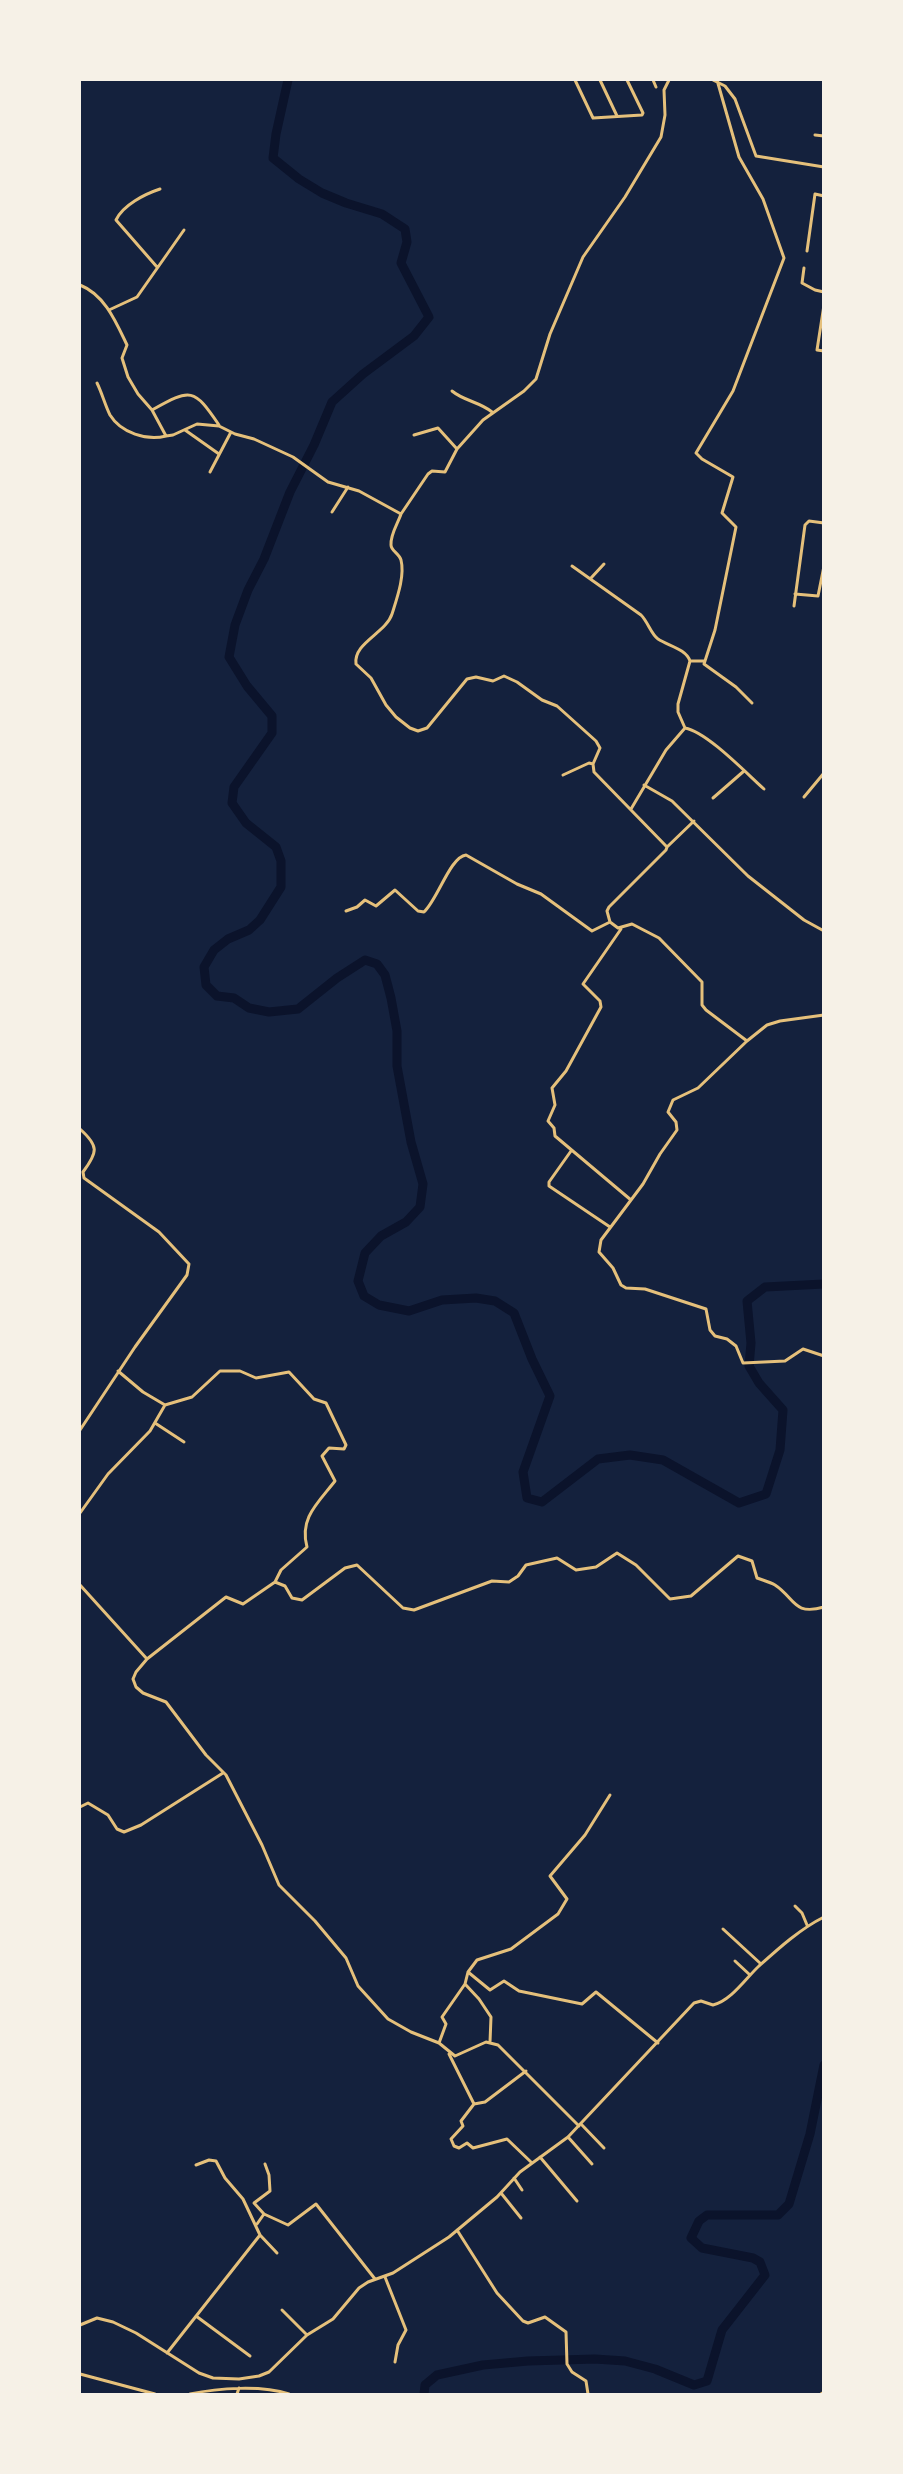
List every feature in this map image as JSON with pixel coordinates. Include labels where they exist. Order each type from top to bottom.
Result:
[{"type":"street","points":[[574,80],[593,117],[643,114],[627,80]]},
{"type":"street","points":[[600,80],[617,116]]},
{"type":"street","points":[[653,80],[656,87]]},
{"type":"street","points":[[667,847],[594,772],[593,764],[600,747],[557,706],[542,700],[508,677],[504,676],[493,681],[476,676],[467,679],[424,731],[410,728],[386,705],[371,678],[358,667],[355,661],[358,652],[387,626],[392,615],[402,567],[400,557],[391,548],[391,544],[401,514],[428,474],[432,471],[445,471],[457,449],[492,412],[524,392],[536,379],[550,334],[583,256],[625,197],[661,137],[665,116],[664,94],[669,80]]},
{"type":"street","points":[[716,80],[735,99],[756,156],[824,167]]},
{"type":"street","points":[[704,661],[715,630],[736,527],[722,513],[733,477],[697,456],[696,450],[733,391],[784,258],[763,199],[737,151],[716,80]]},
{"type":"street","points":[[815,135],[824,136]]},
{"type":"street","points":[[157,267],[116,220],[121,212],[140,198],[160,189]]},
{"type":"street","points":[[807,251],[815,194],[824,196]]},
{"type":"street","points":[[110,310],[135,300],[184,230]]},
{"type":"street","points":[[804,267],[802,284],[814,291],[824,292]]},
{"type":"street","points":[[80,285],[90,290],[110,310],[127,345],[122,358],[128,377],[138,394],[152,410],[166,436]]},
{"type":"street","points":[[824,305],[817,350],[824,351]]},
{"type":"street","points":[[97,383],[109,413],[119,425],[144,437],[166,436],[200,424],[219,426],[254,438],[293,457],[333,484],[348,487],[401,514]]},
{"type":"street","points":[[452,391],[467,401],[492,412]]},
{"type":"street","points":[[152,410],[178,396],[186,395],[202,400],[219,426]]},
{"type":"street","points":[[414,435],[438,428],[457,449]]},
{"type":"street","points":[[185,430],[219,454]]},
{"type":"street","points":[[210,472],[231,432]]},
{"type":"street","points":[[332,512],[348,487]]},
{"type":"street","points":[[794,606],[807,522],[824,523]]},
{"type":"street","points":[[591,578],[604,564]]},
{"type":"street","points":[[572,566],[647,621],[656,638],[686,654],[690,662],[678,710],[685,728]]},
{"type":"street","points":[[795,594],[818,596],[824,566]]},
{"type":"street","points":[[690,662],[704,661]]},
{"type":"street","points":[[704,661],[711,670],[736,687],[752,703]]},
{"type":"street","points":[[631,809],[676,736],[685,728]]},
{"type":"street","points":[[685,728],[693,730],[708,740],[764,789]]},
{"type":"street","points":[[563,775],[589,763],[593,764]]},
{"type":"street","points":[[712,798],[744,771]]},
{"type":"street","points":[[804,797],[824,772]]},
{"type":"street","points":[[644,785],[665,796],[694,821],[725,856],[748,876],[804,920],[824,931]]},
{"type":"street","points":[[621,928],[610,922],[609,908],[649,871],[667,847],[694,821]]},
{"type":"street","points":[[346,911],[357,907],[365,900],[376,906],[395,890],[418,911],[424,912],[456,859],[466,855],[517,884],[541,894],[592,930],[610,922]]},
{"type":"street","points":[[631,1200],[571,1151],[555,1136],[554,1128],[548,1123],[555,1105],[551,1091],[566,1071],[601,1007],[600,1001],[583,984],[621,928],[632,924],[663,941],[702,982],[702,1005],[706,1010],[747,1041]]},
{"type":"street","points":[[824,1015],[772,1023],[761,1028],[698,1088],[676,1097],[670,1103],[668,1112],[676,1122],[677,1130],[631,1200],[601,1240],[599,1252],[613,1268],[621,1285],[645,1289],[705,1308],[712,1333],[733,1344],[743,1363],[785,1361],[803,1349],[824,1356]]},
{"type":"street","points":[[80,1129],[95,1146],[93,1158],[83,1172],[84,1178],[159,1232],[189,1264],[188,1275],[118,1371],[80,1430]]},
{"type":"street","points":[[571,1151],[549,1182],[549,1186],[610,1227]]},
{"type":"street","points":[[118,1371],[143,1392],[165,1405]]},
{"type":"street","points":[[80,1513],[108,1474],[155,1423],[165,1405],[192,1396],[220,1371],[240,1371],[256,1378],[289,1372],[314,1399],[326,1403],[346,1445],[344,1449],[329,1448],[322,1456],[335,1481],[306,1519],[303,1534],[307,1547],[281,1570],[275,1582],[243,1604],[226,1597],[147,1659],[133,1679],[136,1687],[143,1693],[166,1702],[226,1775],[262,1845],[279,1885],[315,1921],[346,1958],[358,1986],[388,2019],[411,2032],[439,2043],[453,2055],[458,2056],[486,2042],[498,2045],[604,2148]]},
{"type":"street","points":[[155,1423],[184,1442]]},
{"type":"street","points":[[275,1582],[285,1586],[292,1598],[302,1600],[345,1568],[357,1565],[404,1608],[414,1610],[492,1581],[509,1582],[518,1576],[526,1565],[557,1558],[576,1570],[596,1568],[618,1553],[636,1565],[670,1599],[691,1596],[738,1556],[752,1561],[757,1578],[775,1585],[796,1607],[814,1610],[824,1607]]},
{"type":"street","points":[[80,1585],[147,1659]]},
{"type":"street","points":[[80,1807],[88,1803],[108,1815],[117,1829],[124,1832],[141,1825],[223,1773]]},
{"type":"street","points":[[439,2043],[446,2024],[442,2017],[465,1984],[468,1972],[477,1960],[511,1949],[558,1914],[567,1899],[550,1876],[585,1835],[610,1795]]},
{"type":"street","points":[[795,1906],[802,1912],[807,1925]]},
{"type":"street","points":[[80,2325],[92,2318],[102,2318],[126,2328],[206,2376],[239,2379],[269,2372],[307,2335],[333,2319],[358,2288],[404,2267],[457,2230],[501,2193],[531,2163],[568,2137],[694,2003],[701,2001],[712,2006],[718,2004],[807,1925],[824,1917]]},
{"type":"street","points":[[723,1929],[761,1964]]},
{"type":"street","points":[[735,1961],[750,1975]]},
{"type":"street","points":[[468,1972],[490,1990],[504,1981],[519,1991],[582,2004],[596,1992],[658,2043]]},
{"type":"street","points":[[465,1984],[480,1999],[491,2017],[490,2042]]},
{"type":"street","points":[[447,2049],[474,2104]]},
{"type":"street","points":[[526,2071],[485,2102],[474,2104],[461,2121],[463,2126],[451,2139],[454,2146],[459,2148],[467,2143],[473,2148],[507,2139],[531,2163]]},
{"type":"street","points":[[568,2137],[592,2164]]},
{"type":"street","points":[[540,2157],[577,2201]]},
{"type":"street","points":[[196,2165],[209,2160],[216,2161],[225,2178],[243,2199],[257,2224],[260,2235],[277,2253]]},
{"type":"street","points":[[265,2164],[269,2175],[270,2191],[254,2204],[264,2214],[287,2225],[316,2204],[375,2279]]},
{"type":"street","points":[[514,2178],[522,2190]]},
{"type":"street","points":[[501,2193],[521,2218]]},
{"type":"street","points":[[257,2224],[264,2214]]},
{"type":"street","points":[[457,2230],[497,2294],[524,2321],[528,2323],[545,2317],[564,2330],[567,2364],[573,2372],[586,2381],[588,2394]]},
{"type":"street","points":[[167,2354],[260,2235]]},
{"type":"street","points":[[384,2277],[406,2330],[398,2345],[395,2362]]},
{"type":"street","points":[[282,2310],[307,2335]]},
{"type":"street","points":[[196,2316],[250,2356]]},
{"type":"street","points":[[80,2374],[155,2394]]},
{"type":"street","points":[[237,2394],[239,2388]]},
{"type":"street","points":[[190,2394],[216,2393],[239,2388],[258,2392],[270,2389],[289,2394]]},
{"type":"waterway","points":[[288,80],[273,158],[299,179],[322,193],[382,214],[405,229],[407,242],[401,263],[429,317],[414,336],[363,374],[332,402],[314,445],[290,492],[235,625],[229,657],[247,686],[272,716],[272,733],[234,787],[232,803],[246,823],[276,847],[281,861],[281,887],[260,920],[249,930],[228,939],[214,950],[204,967],[206,985],[217,996],[234,998],[249,1008],[269,1012],[298,1009],[337,978],[365,960],[377,964],[385,975],[397,1031],[397,1066],[411,1142],[423,1184],[420,1207],[406,1222],[381,1236],[365,1253],[358,1281],[364,1296],[379,1305],[409,1311],[442,1300],[476,1298],[495,1301],[514,1313],[550,1396],[523,1472],[527,1498],[542,1502],[598,1459],[630,1455],[663,1460],[739,1503],[766,1494],[780,1450],[783,1410],[759,1383],[749,1366],[751,1343],[747,1301],[765,1287],[824,1284]]},
{"type":"waterway","points":[[424,2394],[425,2385],[437,2375],[483,2365],[528,2361],[595,2359],[625,2361],[655,2369],[694,2385],[707,2381],[722,2330],[765,2275],[760,2262],[753,2258],[702,2248],[691,2238],[699,2221],[707,2215],[778,2215],[789,2204],[810,2134],[824,2065]]}]
